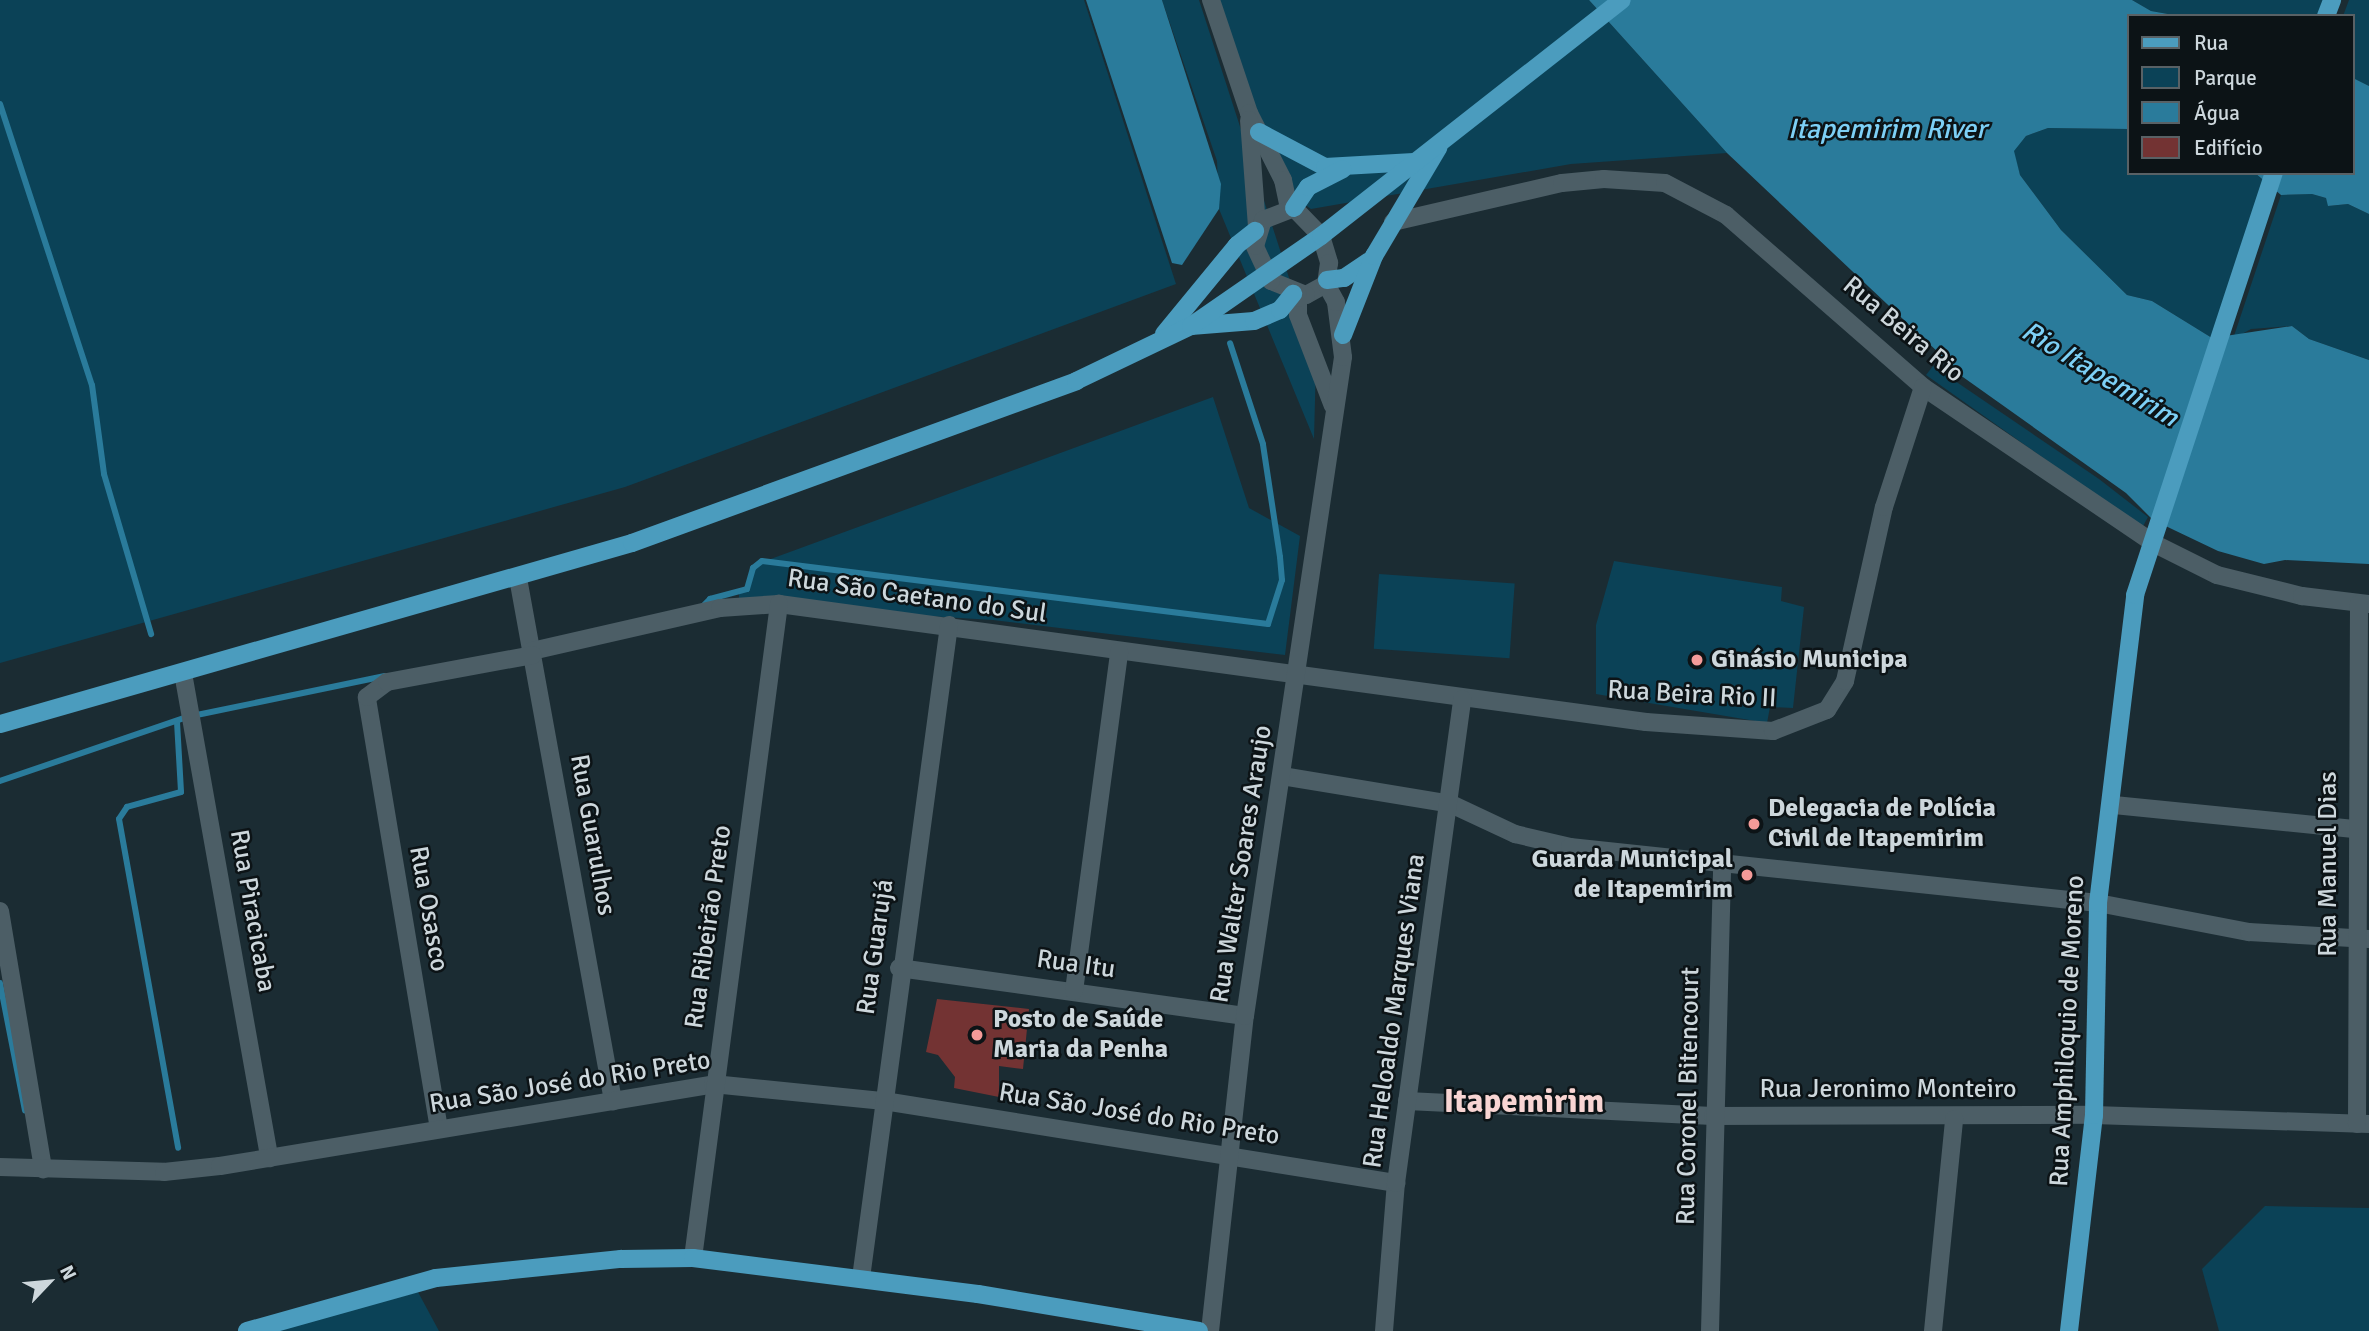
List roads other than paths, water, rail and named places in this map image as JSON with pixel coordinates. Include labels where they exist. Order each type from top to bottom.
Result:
[{"type":"main road","points":[[0,724],[518,578],[1076,381],[1191,326],[1321,236],[1622,0]]},
{"type":"main road","points":[[1259,132],[1308,161],[1343,169],[1415,162]]},
{"type":"main road","points":[[1343,335],[1374,256],[1444,139]]},
{"type":"main road","points":[[1292,209],[1300,193],[1343,169]]},
{"type":"main road","name":"Rua Amphiloquio de Moreno","points":[[2069,1331],[2094,1115],[2098,903],[2114,805],[2134,606],[2273,175]]},
{"type":"main road","points":[[1155,344],[1237,245],[1256,229]]},
{"type":"main road","points":[[1327,282],[1345,278],[1374,256]]},
{"type":"main road","points":[[1191,326],[1254,321],[1280,310],[1295,294]]},
{"type":"main road","points":[[257,1329],[436,1278],[621,1259],[693,1258],[861,1278],[1199,1331]]},
{"type":"street","points":[[1211,0],[1249,113],[1283,180],[1292,209],[1321,236]]},
{"type":"street","points":[[1249,113],[1256,229],[1264,273],[1295,294],[1327,282]]},
{"type":"street","name":"Rua Beira Rio","points":[[1393,222],[1562,183],[1604,179],[1665,183],[1726,215],[1923,387],[2217,575],[2364,604]]},
{"type":"street","points":[[1256,229],[1292,209]]},
{"type":"street","name":"Rua Walter Soares Araujo","points":[[1210,1331],[1226,1155],[1297,675],[1343,335],[1327,282],[1321,236]]},
{"type":"street","name":"Rua Walter Soares Araujo","points":[[1295,294],[1298,315],[1333,406]]},
{"type":"street","name":"Rua Beira Rio II","points":[[1297,675],[1646,722],[1773,731],[1827,710],[1853,656],[1884,507],[1923,387]]},
{"type":"street","name":"Rua Guarulhos","points":[[518,578],[613,1101]]},
{"type":"street","name":"Rua São Caetano do Sul","points":[[367,697],[387,682],[532,653],[720,608],[779,604],[949,625],[1119,652],[1297,675]]},
{"type":"street","name":"Rua Ribeirão Preto","points":[[693,1258],[713,1084],[779,604]]},
{"type":"street","name":"Rua Manuel Dias","points":[[2363,1124],[2362,939],[2354,829],[2364,604]]},
{"type":"street","name":"Rua Guarujá","points":[[861,1278],[899,968],[949,625]]},
{"type":"street","points":[[1074,991],[1119,652]]},
{"type":"street","name":"Rua Piracicaba","points":[[183,673],[269,1158]]},
{"type":"street","name":"Rua Osasco","points":[[367,697],[439,1129]]},
{"type":"street","name":"Rua Heloaldo Marques Viana","points":[[1384,1331],[1396,1184],[1451,804],[1462,699]]},
{"type":"street","points":[[1282,776],[1451,804],[1531,838],[1722,863],[2098,903],[2249,932],[2362,939]]},
{"type":"street","points":[[2114,805],[2354,829]]},
{"type":"street","name":"Rua Coronel Bitencourt","points":[[1710,1331],[1713,1116],[1722,863]]},
{"type":"street","points":[[0,911],[43,1169]]},
{"type":"street","name":"Rua Itu","points":[[899,968],[1245,1016]]},
{"type":"street","name":"Rua São José do Rio Preto","points":[[0,1167],[164,1172],[269,1158],[713,1084],[884,1101],[1396,1184]]},
{"type":"street","name":"Rua Jeronimo Monteiro","points":[[1407,1101],[1713,1116],[1954,1119],[2094,1115],[2363,1124]]},
{"type":"street","points":[[1933,1331],[1954,1119]]},
{"type":"water","points":[[1086,0],[1162,0],[1221,184],[1219,209],[1182,265],[1172,263]]},
{"type":"water","name":"Itapemirim River","points":[[1589,0],[2132,0],[2151,11],[2168,14],[2128,14],[2128,129],[2048,128],[2026,136],[2014,151],[2020,175],[2061,230],[2127,295],[2152,301],[2212,338],[2292,326],[2309,339],[2369,360],[2369,564],[2285,560],[2264,564],[2218,551],[2153,520],[2126,493],[1946,365],[1940,354],[1727,153]]},
{"type":"water","points":[[2355,79],[2369,86],[2369,214],[2348,204],[2328,206],[2326,198],[2312,194],[2281,195],[2257,175],[2355,175]]},
{"type":"waterway","points":[[0,104],[92,385],[104,474],[151,634]]},
{"type":"waterway","points":[[701,608],[710,599],[747,589],[753,568],[762,561],[1268,624],[1282,580],[1280,557],[1263,444],[1230,343]]},
{"type":"waterway","points":[[0,781],[187,717],[385,676]]},
{"type":"waterway","points":[[177,722],[181,792],[127,807],[119,819],[178,1148]]},
{"type":"waterway","points":[[0,983],[25,1111]]},
{"type":"place","name":"Ginásio Municipa","points":[[1697,660]]},
{"type":"place","name":"Delegacia de Polícia Civil de Itapemirim","points":[[1754,824]]},
{"type":"place","name":"Guarda Municipal de Itapemirim","points":[[1747,875]]},
{"type":"place","name":"Posto de Saúde Maria da Penha","points":[[977,1035]]},
{"type":"district","name":"Itapemirim","points":[[1524,1102]]},
{"type":"water label","name":"Rio Itapemirim","points":[[2100,374]]}]
